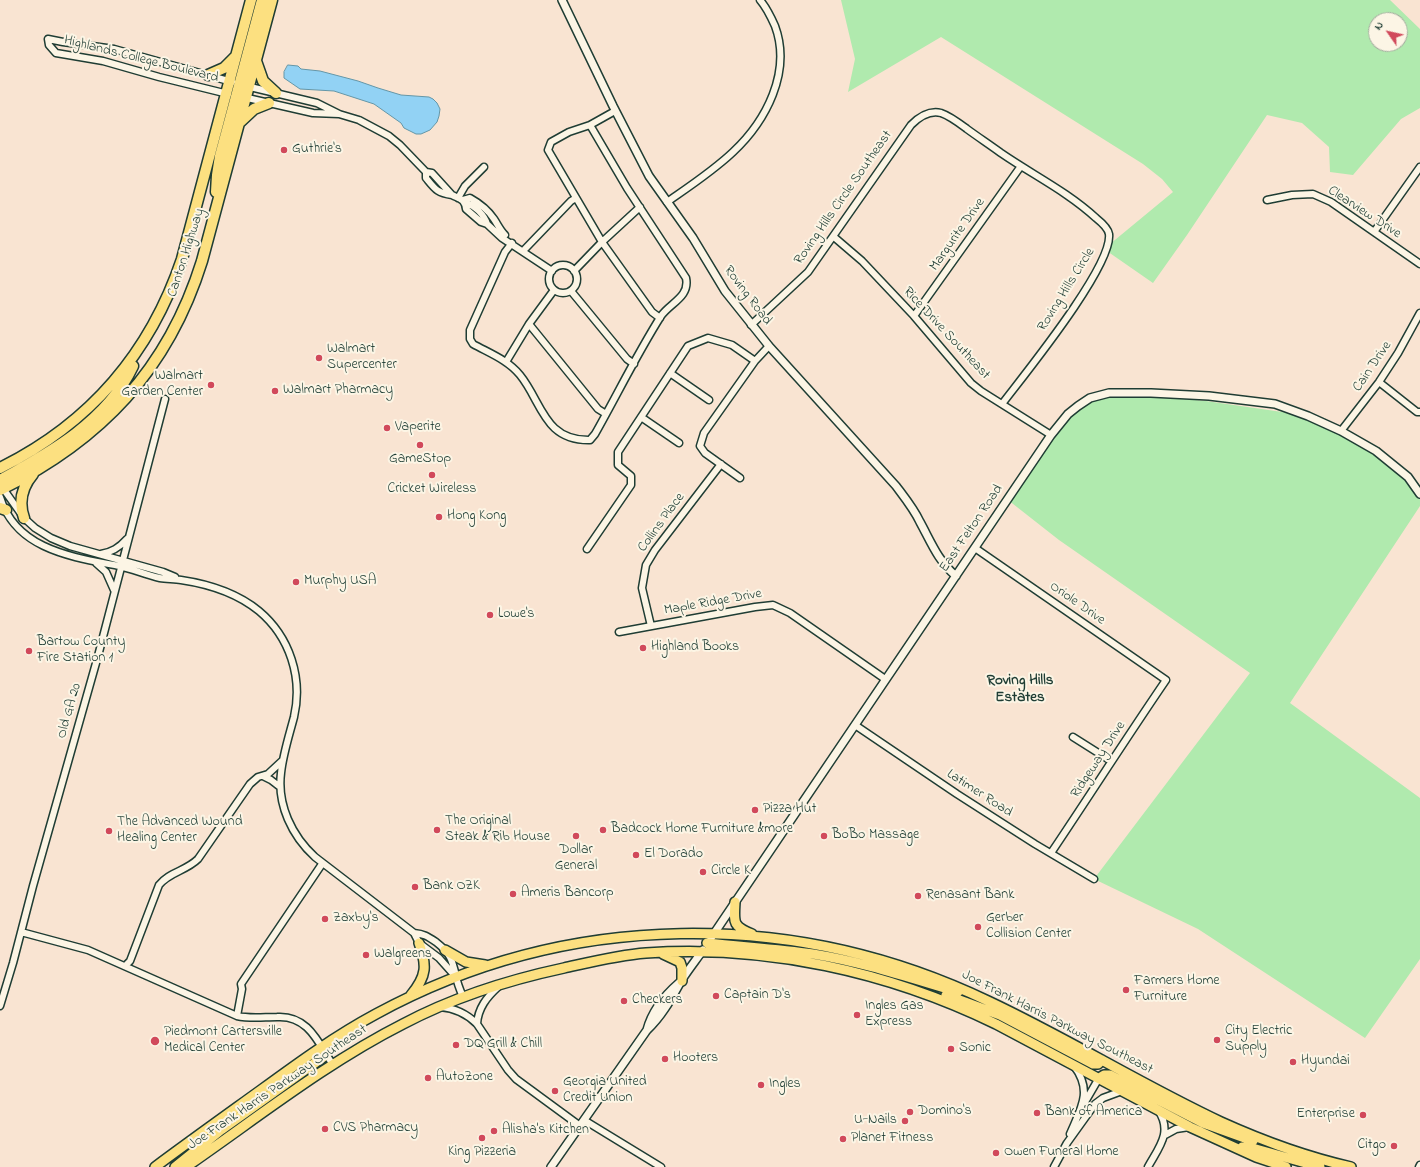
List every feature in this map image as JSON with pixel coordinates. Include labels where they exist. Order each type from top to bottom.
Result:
[{"type":"highway","points":[[239,84],[236,56],[251,0]]},
{"type":"highway","points":[[216,208],[218,165],[262,0]]},
{"type":"highway","name":"Canton Highway","points":[[1,488],[36,471],[73,447],[108,418],[134,390],[154,362],[174,328],[190,296],[216,208],[238,125],[236,95],[239,84],[256,60],[272,0]]},
{"type":"highway","points":[[208,74],[224,68],[236,56]]},
{"type":"highway","points":[[256,60],[258,70],[263,81],[276,93]]},
{"type":"highway","points":[[1,488],[90,421],[110,399],[126,378],[138,351],[161,312],[178,270],[236,95]]},
{"type":"highway","points":[[238,125],[254,108],[269,103]]},
{"type":"highway","points":[[0,468],[45,443],[74,421],[109,388],[138,351]]},
{"type":"highway","points":[[24,518],[21,506],[21,494],[26,483],[36,471]]},
{"type":"main road","points":[[735,902],[734,919],[737,926],[742,930],[759,937]]},
{"type":"main road","name":"Joe Frank Harris Parkway Southeast","points":[[155,1167],[321,1046],[373,1015],[410,997],[456,977],[488,966],[545,950],[594,940],[643,934],[713,934],[759,937],[815,945],[860,954],[916,971],[968,991],[1030,1022],[1195,1110],[1268,1142],[1351,1167]]},
{"type":"main road","points":[[410,997],[421,982],[425,968],[424,956],[419,943]]},
{"type":"main road","points":[[708,943],[815,954],[867,966],[964,994],[968,991]]},
{"type":"main road","points":[[445,950],[466,962],[488,966]]},
{"type":"main road","name":"Joe Frank Harris Parkway Southeast","points":[[186,1167],[333,1064],[380,1036],[463,996],[533,975],[601,960],[644,953],[702,951],[774,957],[816,963],[879,978],[923,992],[985,1019],[1190,1127],[1256,1156],[1286,1167]]},
{"type":"main road","points":[[658,952],[680,962],[682,968],[682,981]]},
{"type":"main road","points":[[923,992],[942,993],[1000,1015],[1093,1064],[1098,1064],[1102,1060]]},
{"type":"main road","points":[[175,1167],[221,1130],[326,1054]]},
{"type":"main road","points":[[1099,1078],[1104,1075],[1110,1075],[1207,1125],[1250,1141],[1260,1143],[1268,1142]]},
{"type":"main road","points":[[1230,1145],[1256,1149],[1320,1167]]},
{"type":"street","name":"Roving Road","points":[[562,0],[615,111],[649,176],[688,232],[725,291],[769,346],[896,486],[913,510],[939,559],[956,576]]},
{"type":"street","points":[[668,202],[733,152],[754,128],[768,106],[777,81],[780,66],[781,46],[773,21],[766,7],[760,0]]},
{"type":"street","name":"Highlands College Boulevard","points":[[236,95],[103,61],[56,53],[49,45],[48,39],[114,49],[317,104],[340,114]]},
{"type":"street","points":[[236,95],[313,113],[340,114],[359,120],[389,136],[400,145],[426,172],[426,178],[441,194],[452,196],[470,204],[485,218],[487,224],[502,238],[552,271]]},
{"type":"street","points":[[615,111],[590,125],[570,132],[551,142],[548,150],[602,242],[652,312],[660,318]]},
{"type":"street","name":"Roving Hills Circle Southeast","points":[[751,325],[808,272],[834,237],[905,132],[917,119],[930,113],[937,112],[949,117],[964,127]]},
{"type":"street","points":[[510,242],[470,330],[470,339],[473,344],[506,362],[519,374],[530,389],[545,418],[554,428],[569,437],[580,440],[590,440],[660,318],[685,292],[688,285],[686,278],[640,207],[590,125]]},
{"type":"street","name":"Roving Hills Circle","points":[[964,127],[1020,166],[1054,187],[1097,218],[1107,228],[1108,233],[1109,242],[1103,258],[1062,325],[1002,404]]},
{"type":"street","name":"Margurite Drive","points":[[914,316],[1020,166]]},
{"type":"street","points":[[462,201],[465,186],[484,167]]},
{"type":"street","points":[[1374,232],[1420,167]]},
{"type":"street","name":"Clearview Drive","points":[[1267,200],[1292,195],[1313,194],[1331,202],[1420,264]]},
{"type":"street","points":[[462,201],[470,198],[482,206],[494,218],[500,230],[510,242]]},
{"type":"street","points":[[523,251],[576,198]]},
{"type":"street","points":[[574,271],[602,242],[640,207]]},
{"type":"street","name":"Rice Drive Southeast","points":[[834,237],[862,261],[914,316],[971,383],[1051,435]]},
{"type":"street","points":[[566,266],[574,271],[577,279],[576,284],[571,291],[562,293],[554,290],[550,282],[552,271],[558,267],[566,266]]},
{"type":"street","points":[[506,362],[529,324],[554,290]]},
{"type":"street","points":[[571,291],[628,359],[634,364]]},
{"type":"street","name":"Cain Drive","points":[[1341,431],[1379,382],[1398,353],[1420,313]]},
{"type":"street","points":[[529,324],[598,409],[606,414]]},
{"type":"street","points":[[587,549],[631,485],[631,476],[618,465],[618,452],[688,346],[708,338],[732,345],[755,361]]},
{"type":"street","points":[[740,478],[705,453],[700,446],[704,433],[755,361],[769,346]]},
{"type":"street","points":[[670,373],[709,400]]},
{"type":"street","points":[[1379,382],[1417,412],[1420,412]]},
{"type":"street","name":"East Felton Road","points":[[551,1167],[647,1030],[650,1019],[667,994],[682,981],[708,943],[1051,435],[1068,414],[1078,406],[1090,398],[1109,393],[1151,393],[1209,396],[1275,404],[1308,416],[1341,431],[1376,451],[1408,477],[1420,494]]},
{"type":"street","name":"Old GA 20","points":[[0,1006],[98,656],[165,399]]},
{"type":"street","points":[[641,417],[679,443]]},
{"type":"street","name":"Collins Place","points":[[651,626],[642,588],[646,565],[655,550],[721,464]]},
{"type":"street","points":[[1,488],[3,509],[17,526],[37,542],[61,554],[93,561],[121,564]]},
{"type":"street","points":[[1,488],[24,518],[35,528],[50,538],[70,546],[99,554],[121,564],[160,578],[180,580],[227,593],[246,602],[267,619],[283,639],[292,660],[297,687],[294,717],[283,760],[280,787],[284,809],[291,827],[308,850],[322,864],[414,933],[419,943],[439,958],[456,977]]},
{"type":"street","points":[[99,554],[112,551],[121,546],[128,538]]},
{"type":"street","name":"Oriole Drive","points":[[975,548],[1166,680]]},
{"type":"street","points":[[93,561],[106,572],[114,590]]},
{"type":"street","name":"Maple Ridge Drive","points":[[619,632],[729,611],[773,605],[790,613],[885,679]]},
{"type":"street","name":"Ridgeway Drive","points":[[1051,853],[1166,680]]},
{"type":"street","name":"Latimer Road","points":[[855,725],[956,794],[1094,879]]},
{"type":"street","points":[[1073,736],[1111,762]]},
{"type":"street","points":[[126,966],[130,961],[159,885],[166,877],[190,866],[198,859],[246,789],[254,780],[273,770],[283,760]]},
{"type":"street","points":[[263,776],[280,787]]},
{"type":"street","points":[[237,1016],[242,989],[241,984],[322,864]]},
{"type":"street","points":[[21,932],[88,950],[237,1016],[250,1018],[293,1018],[304,1024],[309,1029],[333,1064]]},
{"type":"street","points":[[414,933],[425,935],[445,950],[452,959],[456,977],[463,996]]},
{"type":"street","points":[[477,1024],[481,1006],[502,984]]},
{"type":"street","points":[[438,1007],[450,1008],[464,1013],[477,1024],[508,1070],[516,1079],[582,1123],[661,1167]]},
{"type":"street","points":[[1067,1143],[1081,1108],[1084,1095],[1084,1084],[1080,1075],[1072,1064]]},
{"type":"street","points":[[1081,1108],[1099,1078]]},
{"type":"street","points":[[1054,1167],[1067,1143],[1098,1100],[1122,1091]]},
{"type":"street","points":[[1158,1110],[1164,1123],[1165,1135]]},
{"type":"street","points":[[1148,1167],[1165,1135],[1170,1131],[1179,1128],[1190,1127]]},
{"type":"green space","points":[[841,0],[1390,0],[1402,12],[1368,12],[1368,52],[1408,52],[1408,17],[1420,29],[1420,108],[1401,119],[1353,175],[1330,172],[1329,147],[1302,123],[1267,115],[1153,283],[1104,249],[1173,192],[1162,179],[1143,164],[941,37],[848,92],[855,59]]},
{"type":"green space","points":[[1134,394],[1206,401],[1296,414],[1341,431],[1404,476],[1420,495],[1420,506],[1290,703],[1420,798],[1420,959],[1365,1038],[1198,929],[1094,879],[1250,673],[1059,540],[1008,500],[1051,435],[1083,403],[1101,395]]},
{"type":"water","points":[[288,65],[298,66],[301,69],[320,71],[358,81],[401,95],[429,97],[437,103],[440,109],[437,122],[430,130],[421,134],[416,134],[404,128],[401,123],[374,104],[334,91],[300,89],[284,78],[284,72]]},
{"type":"place","name":"Guthrie's","points":[[284,150]]},
{"type":"place","name":"Walmart Supercenter","points":[[319,358]]},
{"type":"place","name":"Walmart Garden Center","points":[[211,385]]},
{"type":"place","name":"Walmart Pharmacy","points":[[275,391]]},
{"type":"place","name":"Vaperite","points":[[387,428]]},
{"type":"place","name":"GameStop","points":[[420,445]]},
{"type":"place","name":"Cricket Wireless","points":[[432,475]]},
{"type":"place","name":"Hong Kong","points":[[439,517]]},
{"type":"place","name":"Murphy USA","points":[[296,582]]},
{"type":"place","name":"Lowe's","points":[[490,615]]},
{"type":"place","name":"Highland Books","points":[[643,648]]},
{"type":"place","name":"Bartow County Fire Station 1","points":[[29,651]]},
{"type":"place","name":"Pizza Hut","points":[[755,810]]},
{"type":"place","name":"The Original Steak & Rib House","points":[[437,830]]},
{"type":"place","name":"Badcock Home Furniture &more","points":[[603,830]]},
{"type":"place","name":"The Advanced Wound Healing Center","points":[[109,831]]},
{"type":"place","name":"Dollar General","points":[[576,836]]},
{"type":"place","name":"BoBo Massage","points":[[824,836]]},
{"type":"place","name":"El Dorado","points":[[636,855]]},
{"type":"place","name":"Circle K","points":[[703,872]]},
{"type":"place","name":"Bank OZK","points":[[415,887]]},
{"type":"place","name":"Ameris Bancorp","points":[[513,894]]},
{"type":"place","name":"Renasant Bank","points":[[918,896]]},
{"type":"place","name":"Zaxby's","points":[[325,919]]},
{"type":"place","name":"Gerber Collision Center","points":[[978,927]]},
{"type":"place","name":"Walgreens","points":[[366,955]]},
{"type":"place","name":"Farmers Home Furniture","points":[[1126,990]]},
{"type":"place","name":"Captain D's","points":[[716,996]]},
{"type":"place","name":"Checkers","points":[[624,1001]]},
{"type":"place","name":"Ingles Gas Express","points":[[857,1015]]},
{"type":"place","name":"City Electric Supply","points":[[1217,1040]]},
{"type":"place","name":"Piedmont Cartersville Medical Center","points":[[155,1041]]},
{"type":"place","name":"DQ Grill & Chill","points":[[456,1045]]},
{"type":"place","name":"Sonic","points":[[951,1049]]},
{"type":"place","name":"Hooters","points":[[665,1059]]},
{"type":"place","name":"Hyundai","points":[[1293,1062]]},
{"type":"place","name":"AutoZone","points":[[428,1078]]},
{"type":"place","name":"Ingles","points":[[761,1085]]},
{"type":"place","name":"Georgia United Credit Union","points":[[555,1091]]},
{"type":"place","name":"Domino's","points":[[910,1112]]},
{"type":"place","name":"Bank of America","points":[[1037,1113]]},
{"type":"place","name":"Enterprise","points":[[1363,1115]]},
{"type":"place","name":"U-Nails","points":[[905,1121]]},
{"type":"place","name":"CVS Pharmacy","points":[[325,1129]]},
{"type":"place","name":"Alisha's Kitchen","points":[[494,1131]]},
{"type":"place","name":"King Pizzeria","points":[[482,1138]]},
{"type":"place","name":"Planet Fitness","points":[[843,1139]]},
{"type":"place","name":"Citgo","points":[[1394,1146]]},
{"type":"place","name":"Owen Funeral Home","points":[[996,1153]]},
{"type":"district","name":"Roving Hills Estates","points":[[1020,690]]}]
